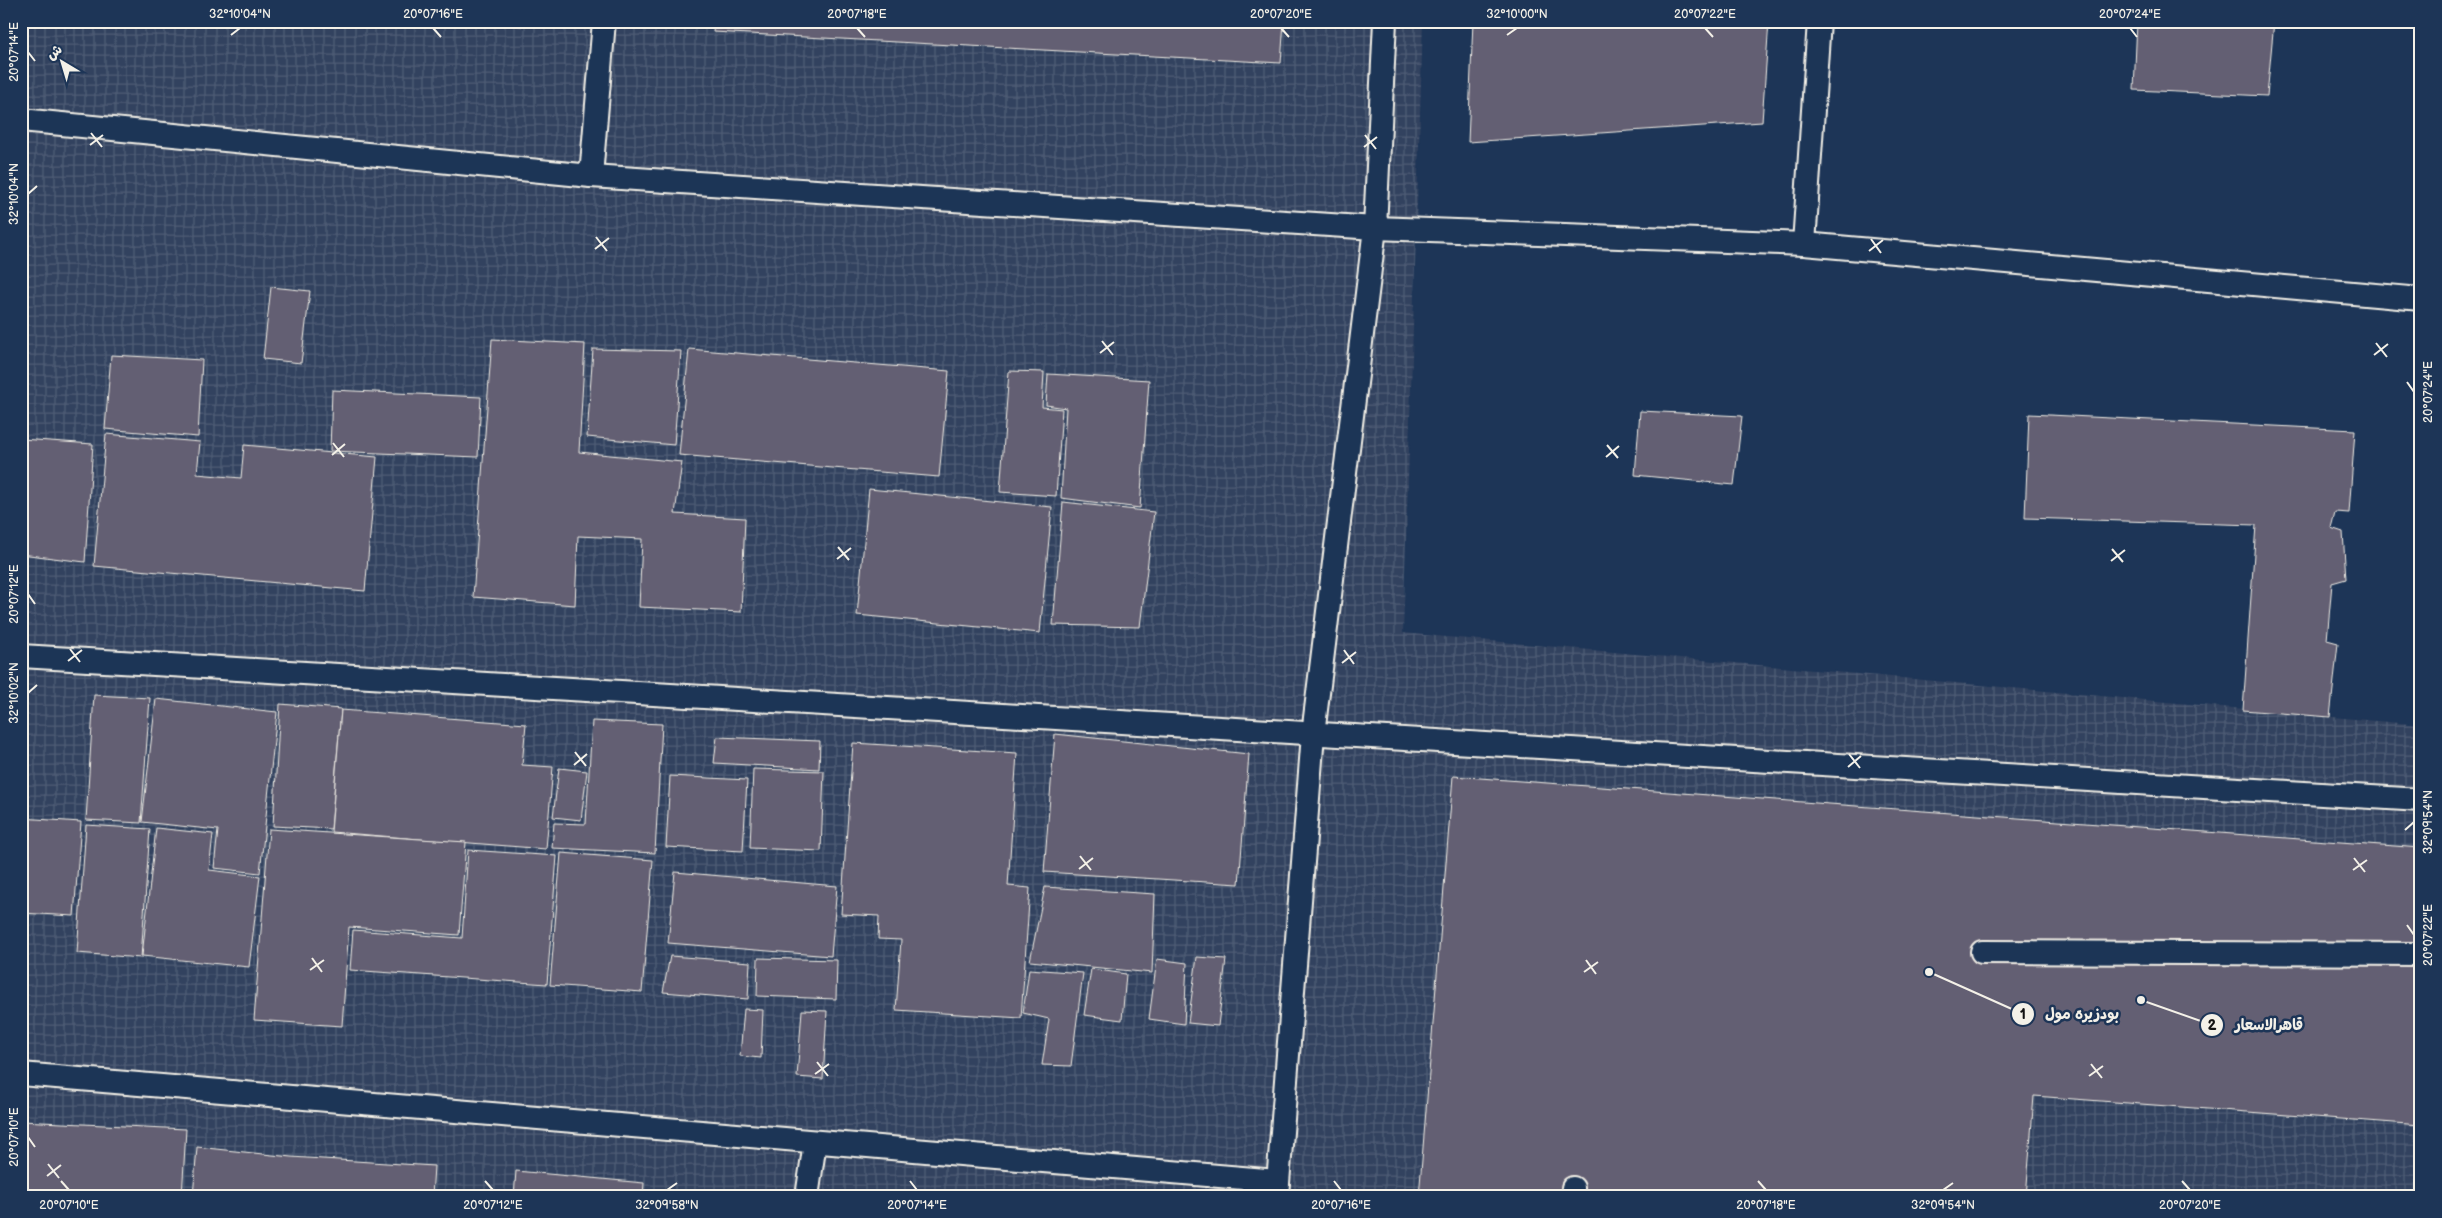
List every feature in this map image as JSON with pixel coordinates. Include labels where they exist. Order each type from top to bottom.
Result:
[{"type":"lane","points":[[591,176],[604,21]]},
{"type":"lane","points":[[21,1074],[815,1142],[1278,1189],[1313,734],[1375,228],[1385,21]]},
{"type":"lane","points":[[1804,244],[1819,21]]},
{"type":"lane","points":[[21,120],[591,176],[1375,228],[1804,244],[2421,299]]},
{"type":"lane","points":[[21,656],[2421,800]]},
{"type":"lane","points":[[1982,952],[2421,954]]},
{"type":"lane","points":[[807,1197],[815,1142]]},
{"type":"shaded area","points":[[21,21],[1423,21],[1403,633],[2421,725],[2421,1197],[21,1197]]},
{"type":"building","points":[[460,21],[522,21],[522,26]]},
{"type":"building","points":[[714,21],[1284,21],[1281,63],[713,32]]},
{"type":"building","points":[[1473,21],[1769,21],[1762,122],[1468,142]]},
{"type":"building","points":[[2137,21],[2274,21],[2267,96],[2134,90]]},
{"type":"building","points":[[271,287],[310,291],[301,363],[263,359]]},
{"type":"building","points":[[492,339],[585,344],[579,452],[682,462],[675,514],[745,518],[741,612],[639,607],[642,539],[578,536],[575,605],[473,597]]},
{"type":"building","points":[[593,349],[681,351],[674,445],[587,437]]},
{"type":"building","points":[[689,349],[949,371],[939,477],[679,455]]},
{"type":"building","points":[[111,355],[202,360],[198,437],[105,429]]},
{"type":"building","points":[[1009,371],[1044,372],[1042,407],[1062,409],[1056,496],[1000,492]]},
{"type":"building","points":[[1048,374],[1149,380],[1140,508],[1061,498],[1066,408],[1046,405]]},
{"type":"building","points":[[332,390],[481,397],[478,457],[330,451]]},
{"type":"building","points":[[1640,411],[1742,416],[1734,485],[1635,475]]},
{"type":"building","points":[[2029,414],[2355,430],[2349,513],[2335,512],[2331,528],[2343,532],[2346,579],[2332,583],[2327,640],[2338,643],[2330,717],[2243,710],[2256,525],[2025,518]]},
{"type":"building","points":[[106,434],[200,442],[197,474],[241,478],[244,445],[377,457],[365,591],[94,566]]},
{"type":"building","points":[[21,439],[93,444],[85,562],[21,554]]},
{"type":"building","points":[[869,489],[1052,507],[1040,633],[857,615]]},
{"type":"building","points":[[1063,502],[1154,512],[1140,627],[1053,625]]},
{"type":"building","points":[[94,695],[150,698],[141,823],[86,820]]},
{"type":"building","points":[[156,699],[277,712],[260,873],[214,868],[218,830],[142,822]]},
{"type":"building","points":[[280,704],[341,709],[331,829],[273,826]]},
{"type":"building","points":[[341,710],[526,724],[522,765],[553,767],[546,849],[331,832]]},
{"type":"building","points":[[592,721],[662,724],[655,853],[552,848],[554,823],[586,824]]},
{"type":"building","points":[[1055,734],[1249,754],[1239,884],[1044,872]]},
{"type":"building","points":[[717,737],[820,741],[819,769],[714,763]]},
{"type":"building","points":[[853,743],[1017,753],[1008,886],[1030,888],[1021,1018],[896,1010],[901,940],[878,939],[879,916],[841,914]]},
{"type":"building","points":[[559,768],[587,771],[581,820],[553,817]]},
{"type":"building","points":[[753,769],[824,771],[821,851],[750,848]]},
{"type":"building","points":[[670,776],[747,780],[743,851],[666,847]]},
{"type":"building","points":[[1453,776],[2421,848],[2421,1125],[2034,1096],[2026,1197],[1419,1197]]},
{"type":"building","points":[[21,818],[81,822],[74,916],[21,913]]},
{"type":"building","points":[[86,825],[150,829],[141,958],[77,953]]},
{"type":"building","points":[[156,828],[213,834],[209,870],[260,876],[249,967],[142,956]]},
{"type":"building","points":[[269,829],[466,842],[459,935],[349,927],[342,1026],[254,1020]]},
{"type":"building","points":[[468,850],[557,856],[547,984],[350,970],[353,930],[462,938]]},
{"type":"building","points":[[561,853],[653,860],[642,992],[550,985]]},
{"type":"building","points":[[675,872],[837,886],[831,956],[668,943]]},
{"type":"building","points":[[1045,887],[1155,894],[1152,973],[1030,961]]},
{"type":"building","points":[[670,956],[750,962],[748,999],[663,992]]},
{"type":"building","points":[[1197,957],[1226,959],[1218,1026],[1188,1023]]},
{"type":"building","points":[[758,958],[837,960],[836,999],[757,996]]},
{"type":"building","points":[[1157,959],[1187,963],[1184,1024],[1149,1019]]},
{"type":"building","points":[[1029,969],[1083,973],[1071,1066],[1042,1065],[1049,1019],[1023,1013]]},
{"type":"building","points":[[1091,969],[1126,974],[1122,1020],[1084,1015]]},
{"type":"building","points":[[744,1009],[763,1010],[761,1058],[740,1056]]},
{"type":"building","points":[[802,1010],[827,1011],[823,1079],[797,1077]]},
{"type":"building","points":[[21,1121],[186,1129],[182,1197],[21,1197]]},
{"type":"building","points":[[197,1147],[291,1157],[434,1166],[432,1197],[193,1197]]},
{"type":"building","points":[[516,1171],[644,1183],[643,1197],[514,1197]]},
{"type":"place","name":"بودزيره مول","points":[[1929,972]]},
{"type":"place","name":"قاهرالاسعار","points":[[2141,1000]]}]
